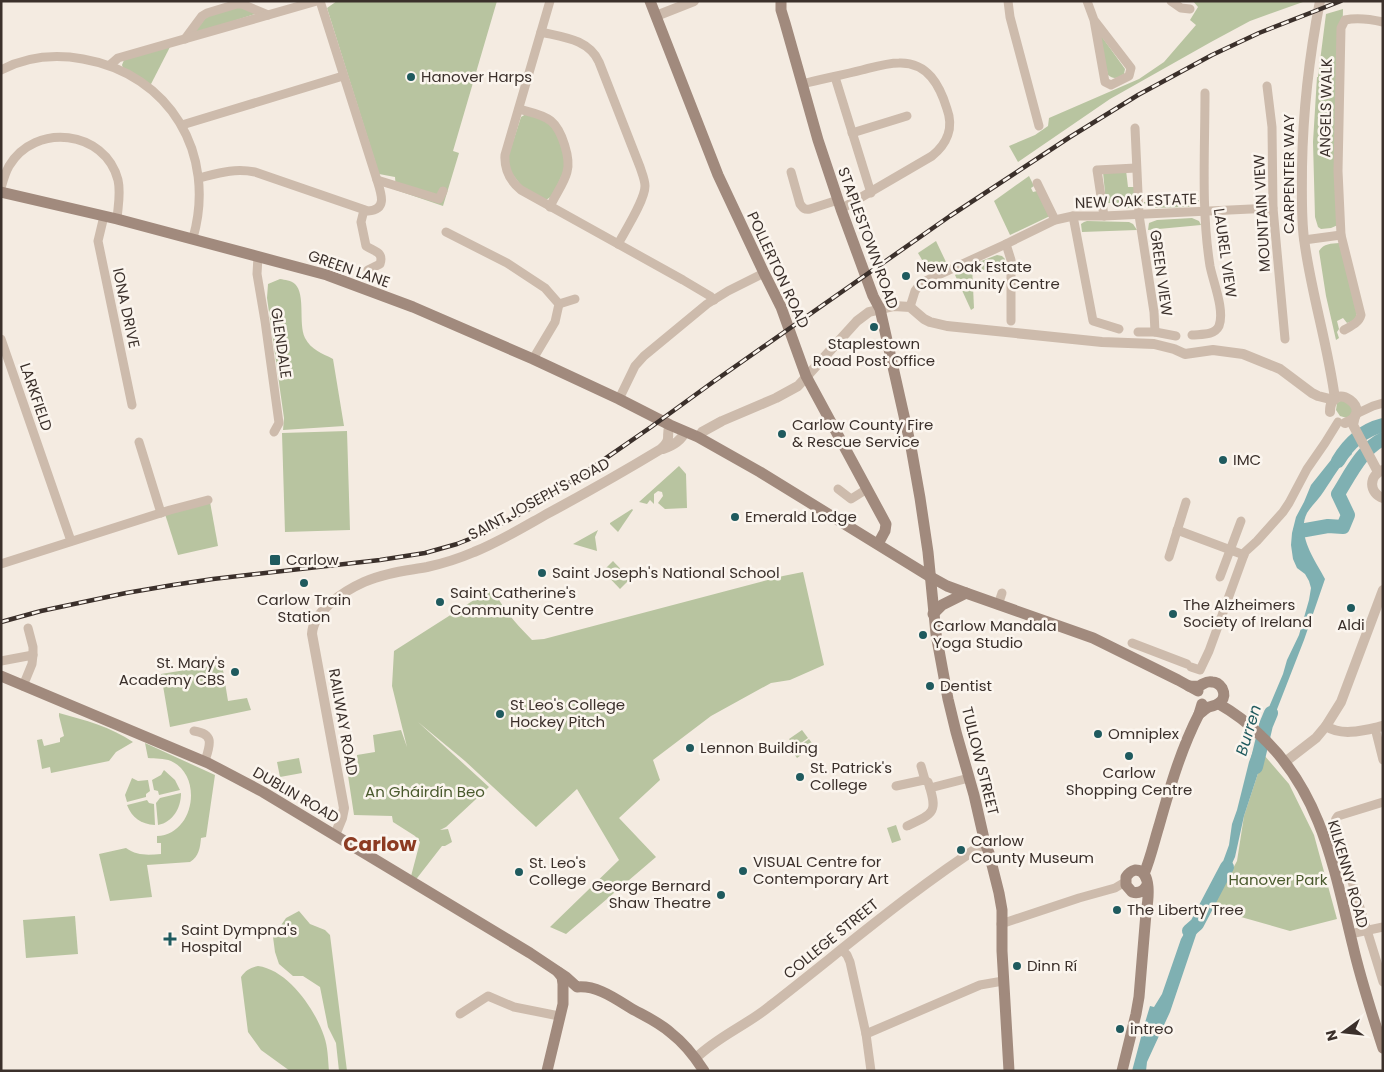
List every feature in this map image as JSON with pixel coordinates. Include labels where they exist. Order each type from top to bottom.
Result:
[{"type":"main road","name":"POLLERTON ROAD","points":[[650,1],[718,175],[782,307],[806,376],[886,524],[878,544]]},
{"type":"main road","name":"STAPLESTOWN ROAD","points":[[781,1],[781,10],[818,140],[872,296],[880,309],[920,498],[928,552],[929,576]]},
{"type":"main road","name":"GREEN LANE","points":[[1,192],[193,238],[327,275],[381,294],[533,359],[698,437],[760,472],[947,586],[998,605],[1072,626],[1196,688]]},
{"type":"main road","name":"TULLOW STREET","points":[[929,576],[936,634],[948,698],[1002,910],[1003,981],[1008,1071]]},
{"type":"main road","points":[[933,614],[942,604],[966,593]]},
{"type":"main road","name":"DUBLIN ROAD","points":[[1,676],[205,761],[263,792],[557,971],[577,987],[591,988],[615,998],[656,1022],[671,1033],[696,1058],[704,1071]]},
{"type":"main road","name":"KILKENNY ROAD","points":[[1196,688],[1207,682],[1215,682],[1221,688],[1213,706],[1252,728],[1272,746],[1293,772],[1310,803],[1332,860],[1364,992],[1383,1048]]},
{"type":"main road","points":[[1126,888],[1142,891],[1142,876],[1175,770],[1213,706],[1198,698],[1196,688]]},
{"type":"main road","points":[[1142,876],[1128,874],[1126,888],[1146,913]]},
{"type":"main road","points":[[1122,1071],[1139,997],[1148,902],[1142,876]]},
{"type":"main road","points":[[557,971],[562,977],[563,1004]]},
{"type":"main road","points":[[547,1071],[563,1004],[570,992],[577,987]]},
{"type":"street","points":[[110,65],[118,58],[319,1],[377,180],[381,195],[379,206],[372,211],[364,210],[255,172],[244,170],[233,170],[199,178]]},
{"type":"street","points":[[550,1],[505,155],[509,177],[516,187],[714,300]]},
{"type":"street","points":[[656,16],[694,1]]},
{"type":"street","points":[[1008,1],[1010,17],[1039,126]]},
{"type":"street","points":[[1087,1],[1094,20],[1105,82],[1111,85],[1129,76],[1131,68],[1094,20]]},
{"type":"street","points":[[1171,1],[1181,8],[1190,9]]},
{"type":"street","name":"CARPENTER WAY","points":[[1320,1],[1304,109],[1302,197],[1304,240],[1332,376],[1342,399],[1356,408],[1349,420]]},
{"type":"street","points":[[185,39],[207,12],[242,4],[268,16]]},
{"type":"street","name":"ANGELS WALK","points":[[1344,330],[1356,323],[1361,315],[1341,235],[1338,171],[1341,28],[1345,20],[1354,18],[1368,18],[1383,22]]},
{"type":"street","points":[[541,32],[583,44],[596,55],[640,167],[645,182],[645,191],[618,244]]},
{"type":"street","points":[[1,70],[23,62],[52,56],[70,56],[110,65],[140,80],[153,91],[167,105],[182,125],[196,163],[199,178],[198,213],[193,238]]},
{"type":"street","points":[[791,172],[800,204],[803,208],[806,210],[839,205],[871,193],[932,156],[939,151],[949,134],[948,112],[935,81],[922,69],[908,63],[889,64],[802,84]]},
{"type":"street","points":[[182,125],[344,76]]},
{"type":"street","points":[[835,76],[871,193]]},
{"type":"street","name":"MOUNTAIN VIEW","points":[[1267,86],[1272,127],[1273,208],[1285,339]]},
{"type":"street","name":"LAUREL VIEW","points":[[1192,335],[1212,333],[1216,330],[1221,316],[1210,266],[1204,212],[1205,94]]},
{"type":"street","points":[[519,109],[551,121],[558,131],[567,152],[568,171],[550,207]]},
{"type":"street","points":[[852,133],[907,116]]},
{"type":"street","name":"GREEN VIEW","points":[[1135,128],[1139,215],[1154,312],[1155,332]]},
{"type":"street","points":[[1,188],[9,166],[26,148],[49,138],[70,137],[92,145],[103,152],[113,166],[120,194],[117,219]]},
{"type":"street","points":[[1104,216],[1097,170],[1136,168]]},
{"type":"street","points":[[377,180],[439,199],[442,191]]},
{"type":"street","points":[[1037,183],[1056,220]]},
{"type":"street","name":"NEW OAK ESTATE","points":[[910,307],[915,291],[920,283],[1056,220],[1073,216],[1139,215],[1273,208]]},
{"type":"street","points":[[364,210],[361,222],[366,246],[380,254],[382,258],[380,264],[368,270]]},
{"type":"street","name":"IONA DRIVE","points":[[104,216],[98,240],[132,405]]},
{"type":"street","points":[[1073,216],[1093,321],[1119,329]]},
{"type":"street","points":[[446,232],[507,263],[545,288],[558,304],[555,322],[533,359]]},
{"type":"street","points":[[1304,240],[1341,235]]},
{"type":"street","points":[[1006,244],[1011,260],[1011,322]]},
{"type":"street","name":"GLENDALE","points":[[258,256],[257,274],[279,423],[274,432]]},
{"type":"street","points":[[619,399],[635,366],[644,356],[714,300],[764,273]]},
{"type":"street","points":[[558,304],[576,299]]},
{"type":"street","points":[[698,437],[702,432],[722,421],[776,398],[798,386],[857,321],[869,312],[894,306],[910,307],[924,319],[948,326],[1102,342],[1154,344],[1185,354],[1213,350],[1243,354],[1280,369],[1318,396],[1373,406]]},
{"type":"street","name":"GREEN VIEW","points":[[1138,332],[1155,332],[1176,336]]},
{"type":"street","name":"LARKFIELD","points":[[1,339],[71,541]]},
{"type":"street","points":[[1318,396],[1331,416],[1349,420],[1379,470],[1372,479],[1372,488],[1377,496],[1383,498]]},
{"type":"street","points":[[1330,412],[1331,404],[1342,399]]},
{"type":"street","points":[[1132,643],[1200,670],[1209,651],[1245,552],[1283,512],[1307,469],[1325,443],[1349,420],[1373,406],[1383,403]]},
{"type":"street","points":[[661,449],[667,444],[670,425]]},
{"type":"street","name":"SAINT JOSEPH'S ROAD","points":[[320,614],[328,605],[364,582],[428,566],[473,552],[498,541],[661,449],[668,447],[682,438],[685,432]]},
{"type":"street","points":[[139,442],[161,513]]},
{"type":"street","points":[[838,489],[851,499],[867,489]]},
{"type":"street","points":[[1,564],[208,500]]},
{"type":"street","points":[[1169,557],[1186,502]]},
{"type":"street","points":[[1220,578],[1241,521]]},
{"type":"street","points":[[1177,530],[1244,555]]},
{"type":"street","points":[[1285,762],[1316,738],[1341,702],[1383,590]]},
{"type":"street","points":[[998,605],[1002,593]]},
{"type":"street","name":"RAILWAY ROAD","points":[[320,614],[313,625],[312,634],[344,808],[335,835]]},
{"type":"street","points":[[23,686],[32,664],[33,655],[28,628]]},
{"type":"street","points":[[1143,663],[1149,650]]},
{"type":"street","points":[[1,661],[33,655]]},
{"type":"street","points":[[1326,726],[1332,730],[1350,732],[1379,727],[1383,760]]},
{"type":"street","points":[[194,731],[204,734],[210,740],[205,761]]},
{"type":"street","points":[[907,826],[932,812],[934,806],[921,766]]},
{"type":"street","points":[[896,786],[969,778]]},
{"type":"street","points":[[1383,802],[1338,816],[1335,819],[1336,830],[1383,982]]},
{"type":"street","name":"COLLEGE STREET","points":[[696,1058],[704,1049],[765,1010],[895,906],[949,866],[985,843]]},
{"type":"street","points":[[1002,924],[1079,898],[1126,888]]},
{"type":"street","points":[[1350,934],[1383,927]]},
{"type":"street","points":[[842,950],[850,962],[866,1034],[871,1071]]},
{"type":"street","points":[[866,1034],[980,986],[1003,981]]},
{"type":"street","points":[[460,1014],[488,996],[514,1007],[559,1016]]},
{"type":"green space","name":"Hanover Harps","points":[[337,1],[497,1],[453,151],[459,153],[443,206],[396,190],[395,177],[379,174],[327,8]]},
{"type":"green space","points":[[1193,1],[1303,2],[1250,21],[1211,42],[1110,99],[1018,162],[1009,146],[1035,135],[1048,126],[1049,118],[1139,79],[1164,62],[1196,25],[1190,20],[1198,7]]},
{"type":"green space","points":[[238,7],[252,11],[255,14],[196,33],[195,31],[208,15]]},
{"type":"green space","points":[[1343,9],[1338,225],[1321,229],[1318,227],[1315,217],[1313,142],[1317,77],[1326,14]]},
{"type":"green space","points":[[1097,30],[1125,69],[1124,74],[1120,77],[1114,78],[1108,75]]},
{"type":"green space","points":[[171,45],[150,86],[123,68],[124,60]]},
{"type":"green space","points":[[526,114],[546,121],[555,128],[564,157],[566,167],[552,196],[546,200],[523,188],[510,171],[508,157],[521,117]]},
{"type":"green space","points":[[1126,170],[1128,187],[1134,187],[1134,200],[1131,206],[1126,209],[1125,203],[1106,203],[1103,172]]},
{"type":"green space","points":[[1029,176],[1034,186],[1031,188],[1033,192],[1037,191],[1050,216],[1010,235],[994,201]]},
{"type":"green space","points":[[1199,200],[1197,204],[1188,207],[1150,208],[1144,203],[1144,202]]},
{"type":"green space","points":[[1192,218],[1199,221],[1201,225],[1148,230],[1149,223],[1157,220]]},
{"type":"green space","points":[[1087,221],[1129,222],[1137,230],[1082,232],[1081,224]]},
{"type":"green space","points":[[936,241],[946,262],[928,270],[918,253]]},
{"type":"green space","points":[[1339,243],[1357,312],[1355,318],[1347,323],[1343,318],[1337,321],[1339,338],[1336,340],[1326,296],[1319,251],[1325,245]]},
{"type":"green space","points":[[997,255],[1005,259],[1006,269],[977,270],[976,263]]},
{"type":"green space","points":[[972,266],[974,308],[971,310],[955,275]]},
{"type":"green space","points":[[280,279],[292,282],[298,289],[303,332],[307,342],[317,351],[333,359],[344,426],[283,430],[284,418],[267,298],[268,284]]},
{"type":"green space","points":[[1342,400],[1352,406],[1352,414],[1347,418],[1340,416],[1336,410],[1337,403]]},
{"type":"green space","points":[[347,431],[350,530],[285,532],[282,433]]},
{"type":"green space","points":[[679,466],[686,474],[687,508],[665,509],[658,503],[663,496],[662,492],[658,491],[654,494],[654,504],[650,500],[647,504],[639,502]]},
{"type":"green space","points":[[210,502],[218,546],[178,555],[165,514]]},
{"type":"green space","points":[[633,510],[618,532],[610,523]]},
{"type":"green space","points":[[598,530],[595,537],[597,551],[573,544]]},
{"type":"green space","points":[[613,561],[630,579],[620,589],[603,571]]},
{"type":"green space","name":"An Gháirdín Beo","points":[[803,572],[824,665],[790,680],[771,683],[711,716],[653,760],[660,780],[619,818],[656,857],[566,934],[550,927],[619,860],[577,789],[536,827],[465,761],[418,722],[489,787],[446,827],[440,830],[448,829],[452,842],[442,846],[414,882],[410,880],[420,842],[415,836],[393,822],[392,816],[354,815],[347,769],[358,766],[357,755],[375,752],[373,735],[401,730],[407,747],[392,686],[394,651],[485,593],[493,590],[520,628],[532,640],[544,639]]},
{"type":"green space","points":[[222,664],[228,701],[247,698],[251,710],[170,727],[161,674]]},
{"type":"green space","points":[[59,713],[107,728],[133,742],[116,752],[109,761],[51,773],[50,767],[42,769],[37,740],[42,739],[44,746],[60,742],[60,738],[64,736]]},
{"type":"green space","points":[[802,730],[808,738],[791,750],[789,747],[793,744],[789,739]]},
{"type":"green space","points":[[809,739],[814,746],[797,758],[792,751]]},
{"type":"green space","points":[[145,743],[215,775],[206,837],[201,838],[197,854],[190,862],[147,865],[152,897],[110,901],[99,854],[126,848],[138,854],[161,854],[161,843],[157,843],[157,836],[170,833],[179,826],[186,816],[190,804],[191,791],[188,779],[181,768],[168,760],[148,758]]},
{"type":"green space","name":"Hanover Park","points":[[1264,755],[1289,784],[1314,835],[1337,919],[1290,931],[1211,909],[1237,861],[1244,816]]},
{"type":"green space","points":[[299,758],[302,773],[280,777],[277,762]]},
{"type":"green space","points":[[164,770],[175,780],[180,790],[159,795],[158,791],[154,790],[152,780],[161,775]]},
{"type":"green space","points":[[132,778],[138,781],[148,780],[150,791],[146,794],[146,797],[127,802],[125,795]]},
{"type":"green space","points":[[181,793],[180,804],[175,814],[168,821],[158,825],[156,803],[160,798]]},
{"type":"green space","points":[[147,800],[149,803],[154,804],[155,825],[138,820],[127,805]]},
{"type":"green space","points":[[896,825],[901,840],[892,843],[887,828]]},
{"type":"green space","points":[[299,911],[310,924],[325,930],[330,935],[347,1071],[339,1071],[336,1043],[328,1027],[320,987],[303,976],[293,976],[279,964],[275,952],[273,937],[286,918]]},
{"type":"green space","points":[[75,916],[78,954],[26,958],[23,920]]},
{"type":"green space","points":[[258,966],[280,975],[299,992],[307,1003],[324,1036],[329,1071],[290,1071],[261,1050],[248,1032],[241,977],[248,970]]},
{"type":"water","points":[[1347,443],[1352,454],[1340,467],[1309,510],[1304,521],[1305,539],[1325,579],[1268,733],[1261,726],[1299,635],[1311,588],[1305,574],[1297,568],[1293,559],[1291,545],[1296,517],[1311,485]]},
{"type":"water","points":[[1255,746],[1264,755],[1244,816],[1235,857],[1222,885],[1214,881],[1229,845],[1232,824]]},
{"type":"water","points":[[1196,913],[1205,920],[1197,932],[1170,1012],[1147,1062],[1146,1071],[1132,1071],[1150,1006],[1154,1007],[1162,994],[1181,939]]},
{"type":"waterway","name":"Burren","points":[[1338,461],[1357,438],[1369,430],[1383,425]]},
{"type":"waterway","points":[[1300,531],[1328,526],[1343,527],[1348,515],[1338,494],[1363,456],[1383,439]]},
{"type":"waterway","name":"Burren","points":[[1256,767],[1266,725],[1271,713]]},
{"type":"waterway","name":"Burren","points":[[1189,931],[1197,924],[1227,867]]},
{"type":"railway","points":[[1,622],[41,611],[173,585],[425,553],[457,544],[482,534],[531,508],[596,465],[950,216],[1070,137],[1138,95],[1212,55],[1259,33],[1341,1]]},
{"type":"place","name":"Hanover Harps","points":[[411,77]]},
{"type":"place","name":"New Oak Estate Community Centre","points":[[906,276]]},
{"type":"place","name":"Staplestown Road Post Office","points":[[874,327]]},
{"type":"place","name":"Carlow County Fire & Rescue Service","points":[[782,434]]},
{"type":"place","name":"IMC","points":[[1223,460]]},
{"type":"place","name":"Emerald Lodge","points":[[735,517]]},
{"type":"place","name":"Carlow","points":[[275,560]]},
{"type":"place","name":"Saint Joseph's National School","points":[[542,573]]},
{"type":"place","name":"Carlow Train Station","points":[[304,583]]},
{"type":"place","name":"Saint Catherine's Community Centre","points":[[440,602]]},
{"type":"place","name":"Aldi","points":[[1351,608]]},
{"type":"place","name":"The Alzheimers Society of Ireland","points":[[1173,614]]},
{"type":"place","name":"Carlow Mandala Yoga Studio","points":[[923,635]]},
{"type":"place","name":"St. Mary's Academy CBS","points":[[235,672]]},
{"type":"place","name":"Dentist","points":[[930,686]]},
{"type":"place","name":"St Leo's College Hockey Pitch","points":[[500,714]]},
{"type":"place","name":"Omniplex","points":[[1098,734]]},
{"type":"place","name":"Lennon Building","points":[[690,748]]},
{"type":"place","name":"Carlow Shopping Centre","points":[[1129,756]]},
{"type":"place","name":"St. Patrick's College","points":[[800,777]]},
{"type":"place","name":"Carlow County Museum","points":[[961,850]]},
{"type":"place","name":"VISUAL Centre for Contemporary Art","points":[[743,871]]},
{"type":"place","name":"St. Leo's College","points":[[519,872]]},
{"type":"place","name":"George Bernard Shaw Theatre","points":[[721,895]]},
{"type":"place","name":"The Liberty Tree","points":[[1117,910]]},
{"type":"place","name":"Saint Dympna's Hospital","points":[[170,939]]},
{"type":"place","name":"Dinn Rí","points":[[1017,966]]},
{"type":"place","name":"intreo","points":[[1120,1029]]},
{"type":"district","name":"Carlow","points":[[380,844]]}]
